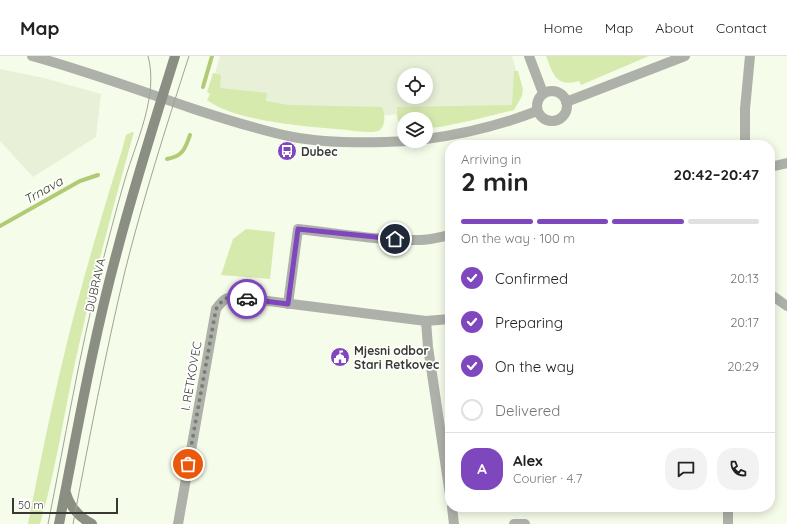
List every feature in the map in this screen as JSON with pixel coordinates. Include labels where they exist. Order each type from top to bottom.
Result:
[{"type":"main road","name":"DUBRAVA","points":[[59,524],[90,362],[110,277],[132,196],[175,56]]},
{"type":"main road","points":[[65,492],[71,506],[83,518],[92,524]]},
{"type":"street","points":[[32,56],[68,66],[245,126],[296,137],[321,140],[360,142],[397,141]]},
{"type":"street","points":[[528,56],[543,94]]},
{"type":"street","points":[[566,102],[685,56]]},
{"type":"street","points":[[745,140],[745,108],[750,56]]},
{"type":"street","points":[[552,91],[557,92],[561,94],[566,102],[567,106],[564,114],[558,120],[548,121],[537,112],[537,101],[543,94],[552,91]]},
{"type":"street","points":[[433,138],[467,132],[537,112]]},
{"type":"street","points":[[775,166],[787,163]]},
{"type":"street","points":[[288,304],[298,229],[410,240],[421,240],[445,236]]},
{"type":"street","name":"I. RETKOVEC","points":[[178,524],[216,309],[224,299],[230,296],[426,321],[445,320]]},
{"type":"street","points":[[775,298],[787,306]]},
{"type":"street","points":[[426,321],[428,347],[445,461]]},
{"type":"street","points":[[453,512],[454,524]]},
{"type":"street","points":[[728,512],[728,524]]},
{"type":"street","points":[[514,524],[525,524]]},
{"type":"shaded area","points":[[220,56],[512,56],[517,74],[515,106],[430,112],[397,112],[397,114],[359,117],[287,108],[211,88]]},
{"type":"shaded area","points":[[0,69],[44,78],[101,94],[96,137],[33,177],[0,141]]},
{"type":"green space","points":[[546,56],[649,56],[581,85],[579,81],[565,83],[556,78]]},
{"type":"green space","points":[[514,71],[518,71],[523,89],[522,96],[514,110],[469,121],[433,128],[433,112],[397,112],[397,107],[512,105]]},
{"type":"green space","points":[[213,73],[221,75],[220,88],[267,93],[266,101],[289,105],[382,107],[384,122],[380,130],[369,132],[294,125],[236,114],[207,100],[210,94],[207,92]]},
{"type":"green space","points":[[134,132],[83,330],[46,504],[40,524],[28,524],[51,410],[74,316],[126,135]]},
{"type":"green space","points":[[246,229],[275,232],[270,279],[221,275],[233,239]]},
{"type":"waterway","name":"Trnava","points":[[203,87],[212,56]]},
{"type":"waterway","name":"Trnava","points":[[167,159],[177,156],[183,151],[190,135]]},
{"type":"waterway","name":"Trnava","points":[[0,226],[80,181],[98,175]]},
{"type":"tram line","points":[[48,524],[92,303],[118,202],[145,118],[151,86],[151,71],[148,56]]},
{"type":"tram line","points":[[73,524],[91,429],[125,271],[163,136],[189,56]]},
{"type":"way so far","points":[[188,464],[216,309],[224,299],[230,296],[247,299]]},
{"type":"place","name":"Dubec","points":[[287,151]]},
{"type":"place","name":"Mjesni odbor Stari Retkovec","points":[[340,357]]},
{"type":"route","points":[[247,299],[288,304],[298,229],[395,239]]}]
